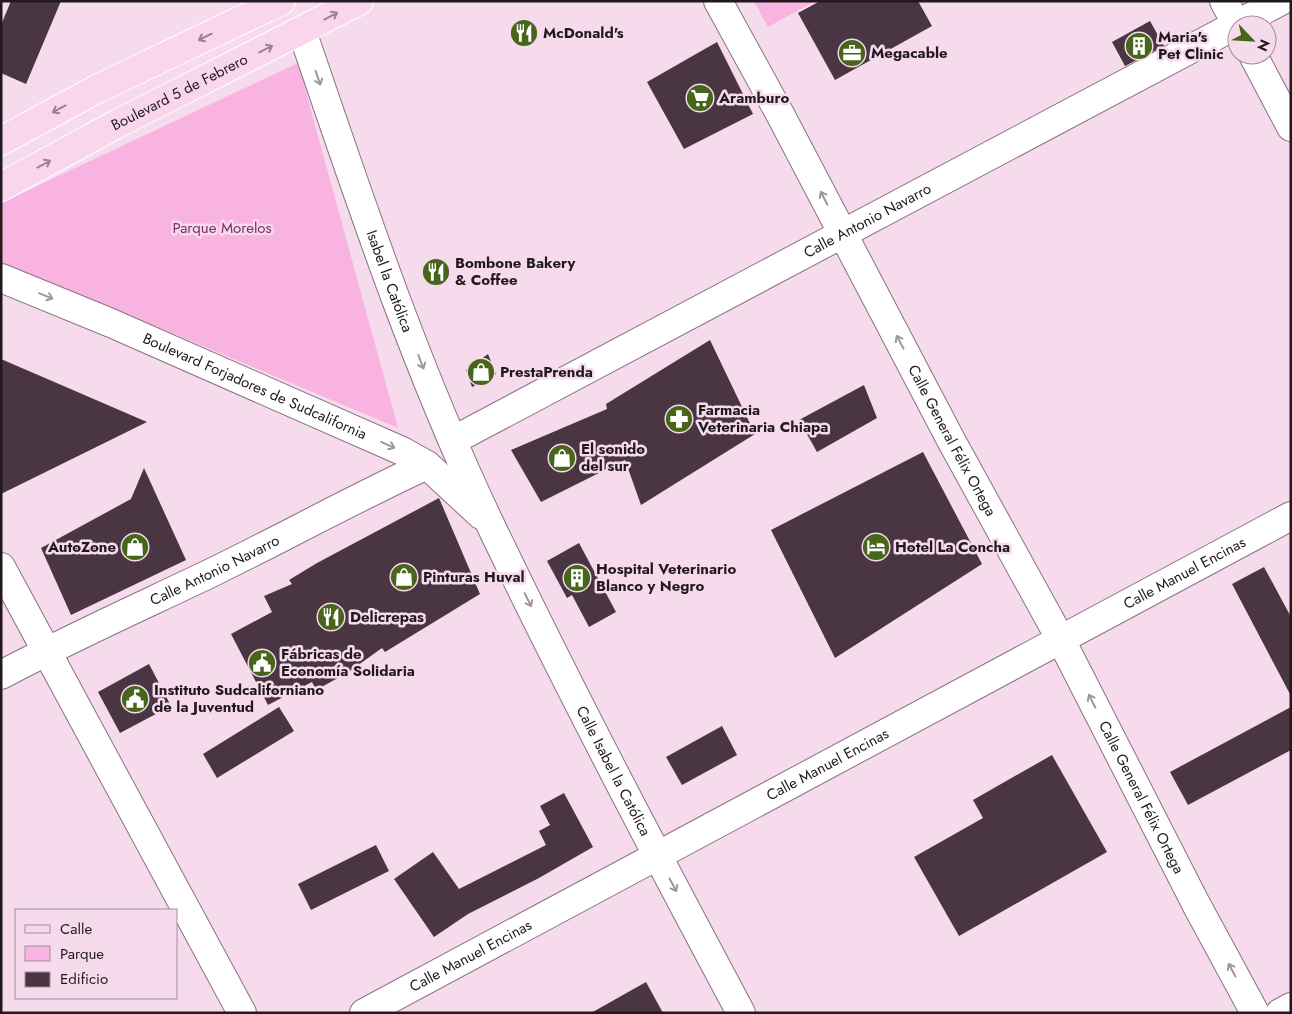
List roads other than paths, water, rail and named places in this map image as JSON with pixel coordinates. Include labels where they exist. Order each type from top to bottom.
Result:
[{"type":"main road","points":[[1,141],[97,89],[281,1]]},
{"type":"main road","points":[[292,1],[302,32]]},
{"type":"main road","name":"Boulevard 5 de Febrero","points":[[1,187],[114,125],[302,32],[359,1]]},
{"type":"street","name":"Calle General Félix Ortega","points":[[718,1],[780,114],[952,442],[1060,640],[1196,904],[1255,1013]]},
{"type":"street","points":[[1224,1],[1232,15]]},
{"type":"street","name":"Calle Antonio Navarro","points":[[1255,15],[1281,1]]},
{"type":"street","name":"Calle Antonio Navarro","points":[[454,440],[1227,30]]},
{"type":"street","name":"Isabel la Católica","points":[[302,32],[377,249],[454,440],[491,525]]},
{"type":"street","points":[[1258,65],[1291,128]]},
{"type":"street","name":"Boulevard Forjadores de Sudcalifornia","points":[[1,278],[111,323],[402,451],[427,465],[491,525]]},
{"type":"street","name":"Calle Antonio Navarro","points":[[1,676],[48,650],[212,572],[337,508],[427,465]]},
{"type":"street","name":"Calle Manuel Encinas","points":[[364,1013],[1291,516]]},
{"type":"street","name":"Calle Isabel la Católica","points":[[491,525],[657,856],[741,1013]]},
{"type":"street","points":[[1,567],[48,650],[146,839],[242,1013]]},
{"type":"street","points":[[1280,1013],[1291,1007]]},
{"type":"place","name":"McDonald's","points":[[524,33]]},
{"type":"place","name":"Maria's Pet Clinic","points":[[1139,46]]},
{"type":"place","name":"Megacable","points":[[852,53]]},
{"type":"place","name":"Aramburo","points":[[700,98]]},
{"type":"place","name":"Bombone Bakery & Coffee","points":[[436,272]]},
{"type":"place","name":"PrestaPrenda","points":[[481,372]]},
{"type":"place","name":"Farmacia Veterinaria Chiapa","points":[[679,419]]},
{"type":"place","name":"El sonido del sur","points":[[562,458]]},
{"type":"place","name":"AutoZone","points":[[135,547]]},
{"type":"place","name":"Hotel La Concha","points":[[876,547]]},
{"type":"place","name":"Pinturas Huval","points":[[404,577]]},
{"type":"place","name":"Hospital Veterinario Blanco y Negro","points":[[577,578]]},
{"type":"place","name":"Delicrepas","points":[[331,617]]},
{"type":"place","name":"Fábricas de Economía Solidaria","points":[[262,663]]},
{"type":"place","name":"Instituto Sudcaliforniano de la Juventud","points":[[135,699]]},
{"type":"park label","name":"Parque Morelos","points":[[222,228]]}]
